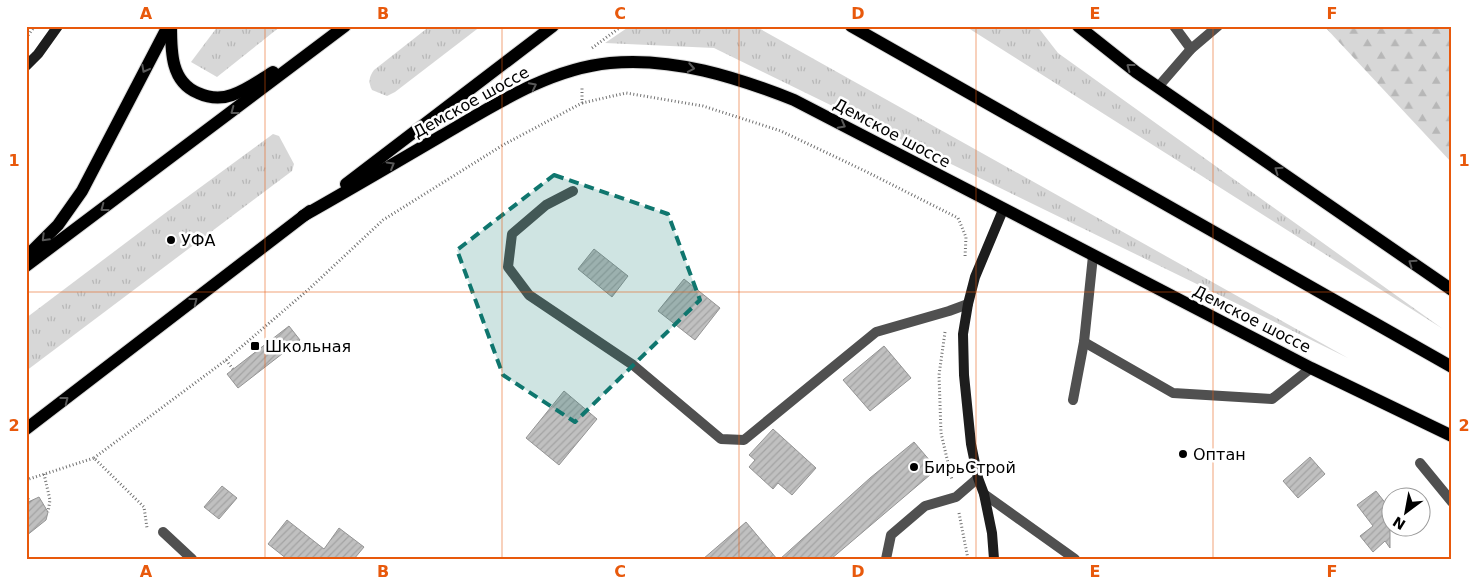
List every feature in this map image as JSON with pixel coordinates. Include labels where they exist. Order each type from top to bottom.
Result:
[{"type":"main road","points":[[169,26],[171,53],[177,75],[184,85],[205,96],[220,98],[246,89],[344,27]]},
{"type":"main road","points":[[26,256],[58,225],[82,191],[169,26]]},
{"type":"main road","points":[[26,429],[553,26]]},
{"type":"main road","points":[[851,26],[1452,367]]},
{"type":"main road","points":[[1078,26],[1120,60],[1158,87],[1452,290]]},
{"type":"main road","points":[[26,266],[344,27]]},
{"type":"main road","name":"Демское шоссе","points":[[303,216],[492,106],[541,82],[581,68],[609,63],[641,62],[718,73],[752,83],[794,100],[1311,368],[1452,436]]},
{"type":"street","points":[[26,66],[38,54],[58,26]]},
{"type":"street","points":[[1174,26],[1191,49]]},
{"type":"street","points":[[1158,87],[1191,49],[1218,26]]},
{"type":"street","points":[[573,191],[546,204],[512,234],[508,267],[529,295],[633,364],[721,439],[744,440],[876,332],[968,304]]},
{"type":"street","points":[[994,559],[992,533],[971,444],[964,376],[963,334],[975,277],[1003,210]]},
{"type":"street","points":[[1073,400],[1084,342],[1093,256]]},
{"type":"street","points":[[1084,342],[1173,393],[1272,399],[1311,368]]},
{"type":"street","points":[[1420,464],[1452,502]]},
{"type":"street","points":[[886,559],[890,535],[925,506],[956,497],[978,478]]},
{"type":"street","points":[[984,494],[1075,559]]},
{"type":"street","points":[[163,532],[192,559]]},
{"type":"path","points":[[26,38],[35,26]]},
{"type":"path","points":[[582,103],[581,56],[622,26]]},
{"type":"path","points":[[26,480],[94,458],[226,360],[309,289],[383,220],[503,145],[582,103],[626,94],[703,106],[781,131],[868,172],[958,218],[966,237],[964,261]]},
{"type":"path","points":[[949,311],[939,375],[941,433],[968,559]]},
{"type":"path","points":[[226,360],[233,369]]},
{"type":"path","points":[[94,458],[144,507]]},
{"type":"path","points":[[44,474],[50,500],[48,512]]},
{"type":"path","points":[[26,496],[30,502]]},
{"type":"highlighted area","points":[[554,175],[668,214],[700,300],[575,422],[503,375],[457,250]]},
{"type":"green space","points":[[218,26],[281,26],[217,77],[191,62]]},
{"type":"green space","points":[[430,26],[481,26],[395,92],[387,96],[372,90],[370,80],[374,70]]},
{"type":"green space","points":[[630,26],[755,26],[1348,358],[714,48],[605,43]]},
{"type":"green space","points":[[965,26],[1037,26],[1058,53],[1443,329]]},
{"type":"green space","points":[[1324,26],[1452,26],[1452,163]]},
{"type":"green space","points":[[273,134],[279,136],[294,164],[292,171],[26,371],[26,318]]},
{"type":"building","points":[[594,249],[628,276],[612,297],[578,269]]},
{"type":"building","points":[[684,279],[720,308],[695,340],[658,311]]},
{"type":"building","points":[[289,326],[300,340],[238,388],[227,374]]},
{"type":"building","points":[[884,346],[911,378],[870,411],[843,380]]},
{"type":"building","points":[[564,391],[597,419],[559,465],[526,438]]},
{"type":"building","points":[[773,429],[816,468],[792,495],[778,483],[773,489],[749,467],[755,460],[749,455]]},
{"type":"building","points":[[914,442],[937,469],[831,559],[780,559],[870,478]]},
{"type":"building","points":[[1310,457],[1325,474],[1298,498],[1283,481]]},
{"type":"building","points":[[222,486],[237,498],[219,519],[204,507]]},
{"type":"building","points":[[1376,491],[1380,496],[1380,538],[1390,538],[1390,548],[1385,541],[1373,552],[1360,536],[1373,526],[1357,505]]},
{"type":"building","points":[[39,497],[48,512],[46,520],[26,536],[26,503]]},
{"type":"building","points":[[287,520],[324,549],[339,528],[364,547],[354,559],[287,559],[268,544]]},
{"type":"building","points":[[746,522],[777,559],[703,559]]},
{"type":"place","name":"УФА","points":[[171,240]]},
{"type":"place","name":"Школьная","points":[[255,346]]},
{"type":"place","name":"Оптан","points":[[1183,454]]},
{"type":"place","name":"БирьСтрой","points":[[914,467]]}]
